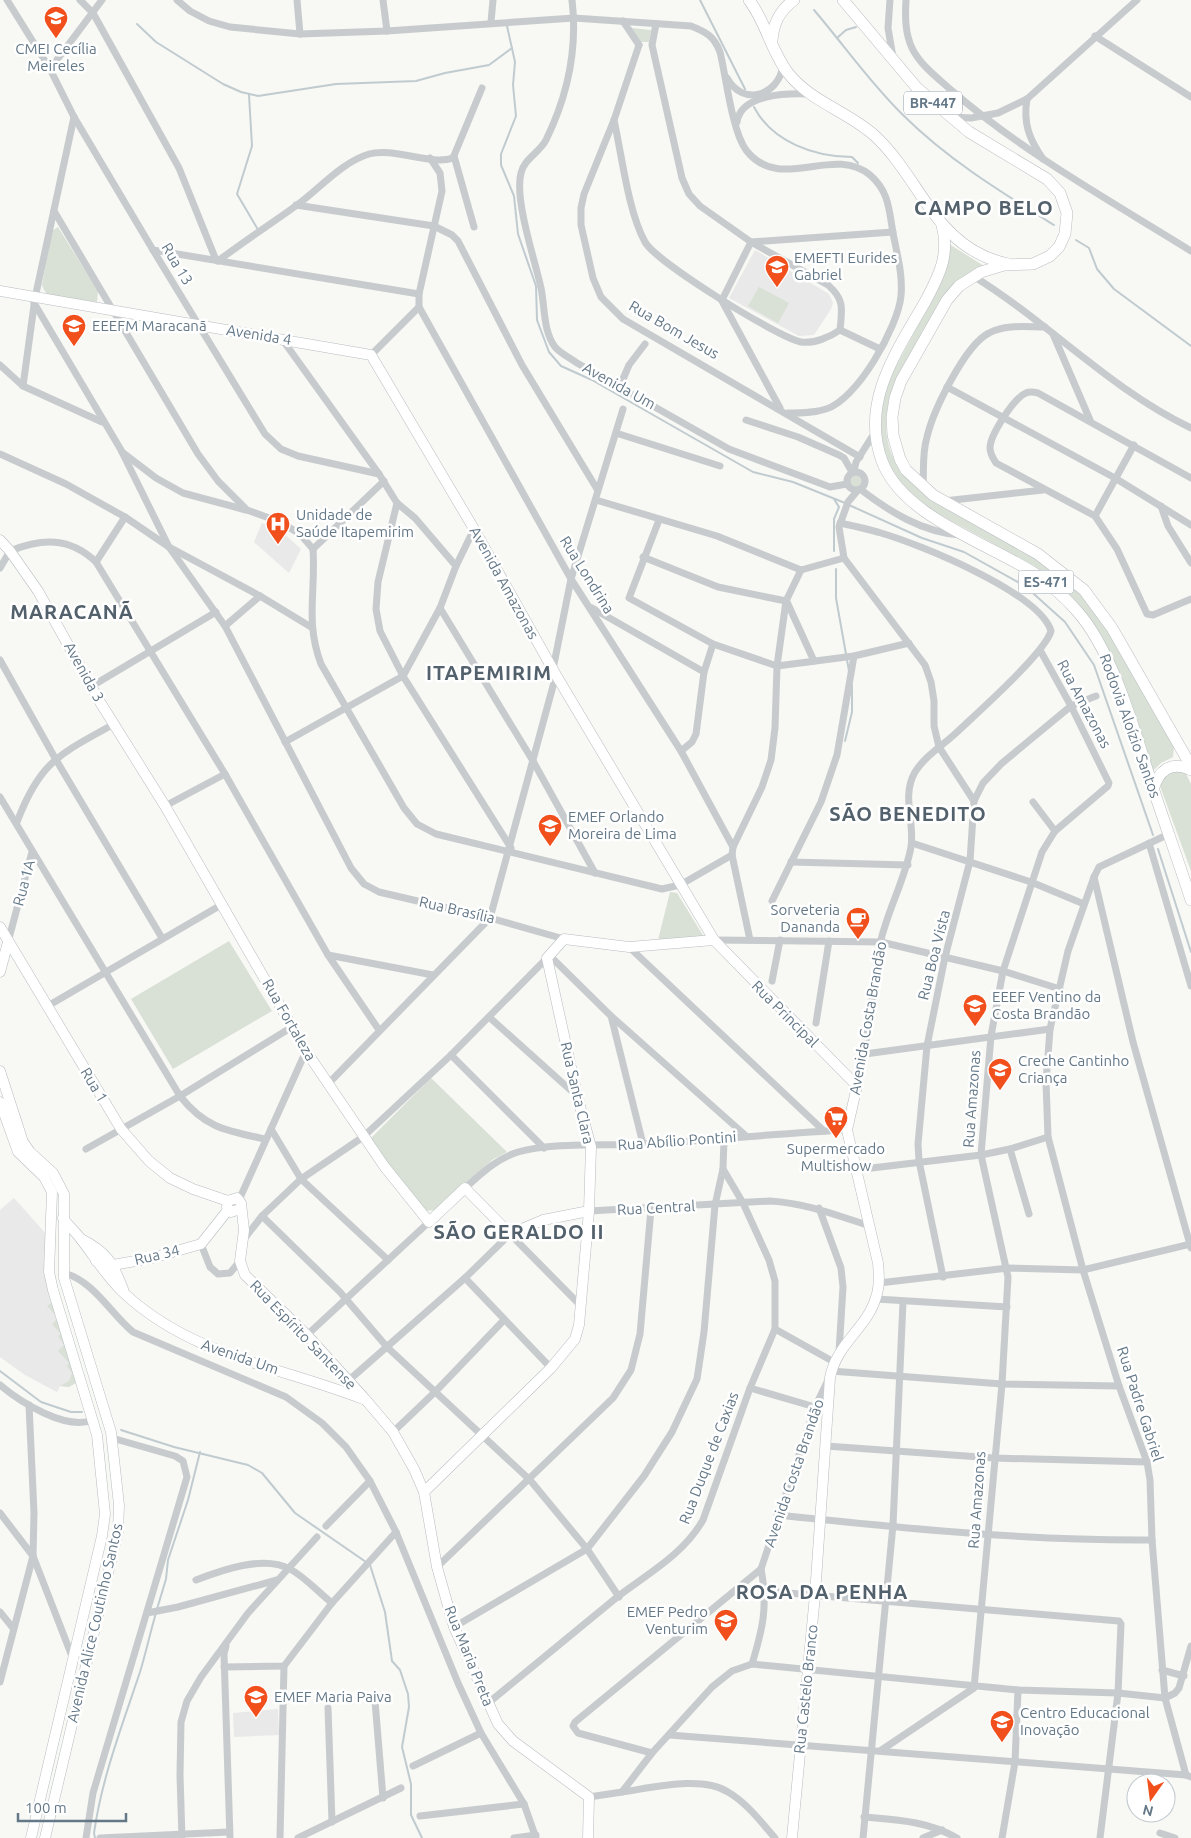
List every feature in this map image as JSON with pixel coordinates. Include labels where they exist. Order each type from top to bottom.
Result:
[{"type":"main road","name":"Rodovia Aloízio Santos","points":[[749,0],[760,17],[773,48],[783,65],[809,94],[849,116],[878,139],[942,224],[946,250],[941,271],[884,376],[876,402],[875,432],[887,473],[902,494],[917,507],[1040,578],[1067,600],[1088,625],[1109,663],[1138,740],[1191,900]]},
{"type":"main road","points":[[773,48],[772,34],[776,21],[783,9],[794,0]]},
{"type":"main road","name":"Rodovia Aloízio Santos","points":[[843,0],[894,63],[917,88],[950,117],[985,142],[1047,179],[1064,199],[1068,224],[1059,247],[1039,262],[1026,266],[1012,265],[988,269],[973,276],[959,286],[947,300],[901,381],[895,398],[892,426],[896,450],[906,470],[943,501],[1038,554],[1084,590],[1112,628],[1191,768]]},
{"type":"main road","name":"BR-447","points":[[942,224],[969,248],[994,260],[1012,265]]},
{"type":"main road","points":[[1153,790],[1158,775],[1164,769],[1180,766],[1191,768]]},
{"type":"main road","points":[[1180,866],[1191,876]]},
{"type":"street","points":[[0,3],[6,0]]},
{"type":"street","name":"Rua 13","points":[[6,0],[50,69],[74,117],[152,250],[265,434],[281,449],[298,456],[379,474]]},
{"type":"street","points":[[80,0],[93,13],[179,168],[217,260]]},
{"type":"street","points":[[50,69],[102,0]]},
{"type":"street","points":[[178,0],[209,21],[230,27],[300,34],[387,31],[514,20],[574,18],[691,26],[708,32],[718,47],[737,129],[746,149],[757,161],[774,169],[792,171],[817,166],[839,165],[853,167],[869,174],[886,194],[901,275],[901,297],[898,312],[880,349],[859,384],[847,398],[827,409],[788,413]]},
{"type":"street","points":[[297,0],[300,34]]},
{"type":"street","points":[[383,0],[387,31]]},
{"type":"street","points":[[491,22],[493,0]]},
{"type":"street","points":[[572,0],[574,18]]},
{"type":"street","points":[[890,0],[888,28],[894,63]]},
{"type":"street","points":[[906,0],[906,32],[913,50],[927,68],[1030,152],[1191,251]]},
{"type":"street","points":[[950,117],[985,116],[998,113],[1027,99],[1094,36],[1137,0]]},
{"type":"street","name":"Avenida Um","points":[[574,18],[572,61],[568,87],[545,141],[522,167],[519,184],[528,243],[541,288],[547,329],[556,347],[577,363],[729,449],[830,487],[847,485]]},
{"type":"street","points":[[623,21],[639,45],[652,45]]},
{"type":"street","points":[[614,120],[637,226],[646,244],[658,257],[722,300],[768,327],[801,342],[812,342],[833,335],[840,330],[842,307],[839,295],[828,285],[751,242],[700,206],[690,194],[682,178],[652,45],[656,24]]},
{"type":"street","points":[[1094,36],[1191,97]]},
{"type":"street","name":"Rua Bom Jesus","points":[[639,45],[614,120],[584,194],[581,208],[581,225],[593,278],[601,297],[623,319],[788,413],[860,457]]},
{"type":"street","points":[[725,74],[737,90],[744,94],[758,96],[769,91],[775,84],[783,65]]},
{"type":"street","points":[[474,227],[452,158],[482,88]]},
{"type":"street","points":[[737,129],[738,113],[749,104],[786,95],[809,94]]},
{"type":"street","points":[[1027,99],[1025,115],[1027,131],[1044,161]]},
{"type":"street","points":[[23,386],[34,300],[74,117]]},
{"type":"street","points":[[217,260],[296,205],[352,162],[369,154],[385,152],[430,158],[452,158]]},
{"type":"street","points":[[371,355],[419,307],[419,294],[442,181],[440,173],[430,158]]},
{"type":"street","points":[[296,205],[434,226],[452,234],[458,241],[522,365],[597,489]]},
{"type":"street","points":[[54,211],[198,454],[218,481],[247,510]]},
{"type":"street","points":[[751,242],[893,232]]},
{"type":"street","points":[[722,300],[751,242]]},
{"type":"street","points":[[152,250],[419,294]]},
{"type":"street","points":[[973,276],[1046,327],[1139,398],[1168,417],[1191,428]]},
{"type":"street","name":"Avenida 4","points":[[0,291],[34,300],[281,338],[371,355]]},
{"type":"street","points":[[34,300],[102,422],[120,450],[169,547]]},
{"type":"street","points":[[722,300],[780,409]]},
{"type":"street","name":"Rua Londrina","points":[[419,307],[571,579],[591,607],[681,751],[733,851],[750,940]]},
{"type":"street","points":[[923,486],[927,436],[947,387],[971,349],[987,333],[1005,327],[1046,327]]},
{"type":"street","points":[[840,330],[880,349]]},
{"type":"street","points":[[1052,332],[1090,421]]},
{"type":"street","points":[[281,338],[384,481],[397,503],[415,518],[456,566]]},
{"type":"street","points":[[620,386],[629,364],[645,344]]},
{"type":"street","name":"Avenida Amazonas","points":[[371,355],[474,529],[554,672],[714,940]]},
{"type":"street","points":[[0,366],[23,386],[102,422]]},
{"type":"street","points":[[947,387],[1115,478],[1191,525]]},
{"type":"street","points":[[1191,478],[1038,393],[1024,393],[1003,418],[993,434],[990,446],[990,454],[996,463],[1043,490],[1095,516],[1117,549],[1144,612],[1153,615],[1191,599]]},
{"type":"street","points":[[327,1085],[490,918],[533,761],[554,672],[571,579],[623,409]]},
{"type":"street","points":[[746,420],[788,434],[839,455],[847,461],[853,472]]},
{"type":"street","points":[[848,502],[847,476],[853,472],[875,432]]},
{"type":"street","points":[[616,433],[720,466]]},
{"type":"street","points":[[1095,516],[1134,445]]},
{"type":"street","points":[[120,450],[156,478],[183,493],[247,510],[280,522],[300,534],[313,548],[311,627],[314,644],[321,664],[347,706],[404,808],[417,824],[436,834],[510,850],[654,887],[670,888],[680,885],[733,851],[762,787],[771,760],[775,728],[777,666],[786,602],[801,570]]},
{"type":"street","points":[[0,454],[66,484],[125,516],[169,547],[260,596],[311,627]]},
{"type":"street","points":[[853,472],[861,473],[865,479],[848,502],[840,522],[839,531],[844,558],[924,665],[931,682],[934,701],[934,726],[939,747],[974,802]]},
{"type":"street","points":[[313,548],[384,481]]},
{"type":"street","points":[[847,485],[851,488],[859,489],[916,525],[945,534],[968,536]]},
{"type":"street","points":[[943,501],[1043,490]]},
{"type":"street","points":[[596,500],[744,545],[801,570],[844,558]]},
{"type":"street","points":[[397,503],[378,582],[376,609],[380,631],[403,676],[510,850]]},
{"type":"street","points":[[1161,506],[1168,526],[1191,563]]},
{"type":"street","points":[[96,562],[125,516]]},
{"type":"street","points":[[658,520],[629,598],[714,644],[777,666],[854,656],[909,643]]},
{"type":"street","name":"Avenida Costa Brandão","points":[[761,1569],[815,1407],[833,1366],[868,1315],[876,1299],[879,1283],[878,1263],[847,1130],[865,1054],[881,942],[908,865],[912,843],[907,806],[914,774],[925,759],[1040,650],[1051,631],[1049,624],[1039,612],[1004,587],[954,561],[906,541],[840,522]]},
{"type":"street","points":[[284,741],[403,676],[440,608],[456,566],[474,529]]},
{"type":"street","name":"Avenida 3","points":[[0,540],[10,550],[38,591],[114,724],[165,806]]},
{"type":"street","points":[[0,568],[10,550],[48,540],[69,543],[86,552],[96,562],[151,650],[328,956],[380,1030]]},
{"type":"street","name":"Rua Brasília","points":[[169,547],[225,626],[351,868],[364,884],[379,892],[490,918],[564,939],[628,947],[714,940]]},
{"type":"street","points":[[643,557],[718,587],[786,602]]},
{"type":"street","points":[[225,626],[260,596]]},
{"type":"street","points":[[786,602],[814,661]]},
{"type":"street","points":[[591,607],[704,672]]},
{"type":"street","points":[[440,608],[533,761],[595,873]]},
{"type":"street","points":[[92,686],[216,612]]},
{"type":"street","points":[[681,751],[692,742],[696,734],[704,672],[714,644]]},
{"type":"street","name":"Rua Amazonas","points":[[974,1688],[989,1535],[1007,1308],[1008,1268],[981,1155],[991,1036],[1002,971],[1042,852],[1055,831],[1108,786],[1109,783],[1071,706],[1040,650]]},
{"type":"street","points":[[772,901],[821,802],[837,755],[854,656]]},
{"type":"street","points":[[0,660],[55,758],[162,938]]},
{"type":"street","name":"Rua Boa Vista","points":[[943,1277],[919,1161],[918,1144],[927,1046],[945,957],[970,861],[974,802],[983,783],[1001,764],[1071,706],[1096,696]]},
{"type":"street","points":[[16,822],[25,799],[37,777],[55,758],[114,724]]},
{"type":"street","points":[[165,806],[224,774]]},
{"type":"street","points":[[0,796],[104,971],[180,1096],[192,1112],[206,1123],[224,1130],[265,1139]]},
{"type":"street","points":[[1033,802],[1055,831]]},
{"type":"street","name":"Rua Fortaleza","points":[[165,806],[327,1085],[363,1137],[429,1222]]},
{"type":"street","points":[[879,1283],[1008,1268],[1083,1270],[1191,1246],[1133,1042],[1094,877],[1099,867],[1169,834]]},
{"type":"street","points":[[912,843],[1031,882],[1084,904]]},
{"type":"street","points":[[1149,843],[1191,986]]},
{"type":"street","name":"Rua 1A","points":[[0,972],[32,852]]},
{"type":"street","points":[[791,862],[908,865]]},
{"type":"street","name":"Rua Padre Gabriel","points":[[1094,877],[1068,951],[1050,1029],[1046,1082],[1048,1137],[1083,1270],[1119,1386],[1146,1462],[1150,1480],[1152,1540],[1165,1698],[1189,1776]]},
{"type":"street","points":[[46,1007],[104,971],[221,904]]},
{"type":"street","name":"Rua 1","points":[[0,927],[46,1007],[121,1129],[149,1161],[170,1178],[228,1205]]},
{"type":"street","points":[[243,1240],[262,1216],[301,1179],[363,1137],[451,1055],[564,939]]},
{"type":"street","points":[[714,940],[881,942],[1002,971],[1060,989]]},
{"type":"street","name":"Rua Principal","points":[[714,940],[857,1086]]},
{"type":"street","points":[[772,981],[780,940]]},
{"type":"street","points":[[816,1023],[829,941]]},
{"type":"street","points":[[628,947],[824,1131]]},
{"type":"street","points":[[328,956],[433,975]]},
{"type":"street","points":[[548,957],[611,1016],[745,1135]]},
{"type":"street","name":"Rua Santa Clara","points":[[424,1492],[551,1368],[575,1339],[581,1306],[589,1211],[591,1147],[577,1095],[548,957]]},
{"type":"street","points":[[611,1016],[643,1144]]},
{"type":"street","points":[[489,1017],[577,1095]]},
{"type":"street","points":[[86,1149],[180,1096],[292,1027]]},
{"type":"street","points":[[865,1054],[1050,1029]]},
{"type":"street","points":[[240,1204],[233,1198],[201,1244],[210,1267],[218,1274],[230,1273],[240,1261],[243,1223],[240,1204],[265,1139],[306,1051]]},
{"type":"street","points":[[451,1055],[544,1148]]},
{"type":"street","name":"Avenida Alice Coutinho Santos","points":[[0,1072],[23,1142],[35,1157],[53,1173],[62,1187],[65,1201],[64,1273],[112,1438],[119,1514],[118,1531],[45,1838]]},
{"type":"street","points":[[0,1102],[18,1152],[44,1177],[52,1192]]},
{"type":"street","points":[[271,1129],[301,1179],[388,1260]]},
{"type":"street","name":"Rua Abílio Pontini","points":[[307,1335],[496,1161],[518,1152],[544,1148],[643,1144],[724,1139],[745,1135],[847,1130]]},
{"type":"street","points":[[855,1170],[981,1155],[1010,1150],[1048,1137]]},
{"type":"street","points":[[454,1627],[587,1548],[644,1476],[672,1432],[696,1379],[704,1332],[715,1205],[723,1169],[724,1139]]},
{"type":"street","points":[[1010,1150],[1029,1214]]},
{"type":"street","name":"Rua Duque de Caxias","points":[[487,1704],[618,1597],[678,1551],[693,1536],[703,1520],[750,1388],[775,1329],[775,1281],[769,1260],[743,1203],[723,1169]]},
{"type":"street","points":[[465,1188],[581,1306]]},
{"type":"street","name":"Avenida Um","points":[[52,1192],[65,1222],[80,1238],[95,1260],[125,1295],[156,1318],[200,1344],[238,1359],[329,1386],[365,1399]]},
{"type":"street","name":"Avenida Alice Coutinho Santos","points":[[31,1838],[105,1521],[98,1444],[93,1420],[51,1281],[48,1253],[52,1192]]},
{"type":"street","name":"Rua Central","points":[[348,1381],[465,1278],[510,1234],[543,1220],[589,1211],[715,1205],[770,1200],[794,1202],[819,1208],[870,1226]]},
{"type":"street","points":[[437,1567],[614,1398],[631,1370],[640,1334],[651,1208]]},
{"type":"street","points":[[819,1208],[841,1268],[843,1287],[833,1366]]},
{"type":"street","points":[[262,1216],[345,1299],[387,1347],[530,1480],[587,1548],[618,1597]]},
{"type":"street","name":"Avenida Um","points":[[80,1238],[103,1252],[113,1264],[125,1295]]},
{"type":"street","name":"Rua 34","points":[[113,1264],[152,1258],[201,1244]]},
{"type":"street","points":[[95,1260],[113,1264]]},
{"type":"street","name":"Rua Espírito Santense","points":[[240,1261],[249,1281],[307,1335],[365,1399]]},
{"type":"street","points":[[64,1273],[84,1281],[116,1318],[133,1332],[286,1397],[322,1423],[340,1441],[370,1481],[396,1532],[481,1733],[524,1804],[536,1836],[514,1838]]},
{"type":"street","points":[[465,1278],[503,1321],[551,1368]]},
{"type":"street","points":[[876,1299],[1007,1308]]},
{"type":"street","points":[[863,1838],[880,1678],[893,1525],[903,1302]]},
{"type":"street","points":[[393,1432],[436,1391],[503,1321]]},
{"type":"street","points":[[775,1329],[833,1366],[901,1377],[1002,1384],[1119,1386]]},
{"type":"street","name":"Rua Castelo Branco","points":[[792,1838],[799,1746],[815,1595],[833,1366]]},
{"type":"street","points":[[0,1386],[29,1405],[72,1422],[84,1423],[93,1420]]},
{"type":"street","points":[[750,1388],[815,1407]]},
{"type":"street","name":"Rua Maria Preta","points":[[365,1399],[393,1432],[424,1492],[437,1567],[454,1627],[487,1704],[498,1724],[513,1740],[589,1797]]},
{"type":"street","points":[[0,1682],[33,1556],[34,1513],[29,1405]]},
{"type":"street","points":[[86,1838],[93,1793],[161,1561],[180,1507],[187,1477],[183,1461],[175,1456],[112,1438]]},
{"type":"street","points":[[826,1446],[994,1458],[1146,1462]]},
{"type":"street","points":[[326,1526],[370,1481]]},
{"type":"street","points":[[0,1513],[33,1556],[73,1659]]},
{"type":"street","points":[[778,1515],[989,1535],[1080,1540],[1152,1540]]},
{"type":"street","points":[[280,1838],[284,1666],[332,1604],[396,1532]]},
{"type":"street","points":[[182,1836],[181,1722],[187,1701],[201,1677],[248,1613],[316,1537]]},
{"type":"street","points":[[196,1580],[252,1564],[288,1568],[332,1604]]},
{"type":"street","points":[[652,1752],[578,1733],[573,1726],[575,1722],[761,1569],[765,1591],[763,1628],[752,1664]]},
{"type":"street","points":[[147,1613],[178,1607],[277,1580]]},
{"type":"street","points":[[765,1591],[1116,1619],[1121,1624],[1118,1693],[1100,1838]]},
{"type":"street","points":[[0,1612],[13,1628]]},
{"type":"street","points":[[100,1838],[230,1835],[224,1668],[226,1643]]},
{"type":"street","points":[[622,1792],[652,1752],[712,1687],[732,1671],[752,1664],[974,1688],[1118,1693],[1165,1698],[1175,1693],[1184,1676],[1191,1646]]},
{"type":"street","points":[[224,1668],[284,1666]]},
{"type":"street","points":[[1162,1670],[1184,1676]]},
{"type":"street","points":[[880,1751],[974,1688]]},
{"type":"street","points":[[1002,1838],[1015,1762],[1018,1690]]},
{"type":"street","points":[[375,1701],[383,1798]]},
{"type":"street","points":[[328,1708],[332,1822]]},
{"type":"street","points":[[413,1766],[481,1733]]},
{"type":"street","points":[[669,1735],[1189,1776]]},
{"type":"street","points":[[588,1838],[589,1797],[685,1783],[713,1786],[728,1791],[752,1812],[775,1838]]},
{"type":"street","points":[[298,1838],[401,1788]]},
{"type":"street","points":[[420,1816],[524,1804]]},
{"type":"street","points":[[864,1817],[918,1822],[942,1830],[957,1838]]},
{"type":"street","points":[[923,1838],[942,1830]]},
{"type":"street","points":[[1160,1833],[1175,1838]]},
{"type":"shaded area","points":[[632,28],[651,30],[649,42],[640,42]]},
{"type":"shaded area","points":[[58,227],[98,291],[97,302],[48,295],[44,290],[42,285],[52,231]]},
{"type":"shaded area","points":[[949,244],[984,266],[957,281],[890,395],[886,422],[888,444],[896,463],[908,479],[923,492],[941,505],[1009,542],[1044,564],[1069,582],[1089,605],[1128,664],[1174,747],[1173,757],[1161,763],[1153,771],[1116,664],[1102,637],[1085,613],[1066,591],[1033,565],[929,509],[897,481],[879,442],[882,392],[940,285],[946,270]]},
{"type":"shaded area","name":"EMEFTI Eurides Gabriel","points":[[755,250],[829,294],[833,303],[831,309],[814,335],[799,336],[729,298]]},
{"type":"shaded area","points":[[759,287],[789,303],[778,323],[748,306]]},
{"type":"shaded area","points":[[856,472],[864,477],[865,481],[860,489],[856,490],[848,485],[847,481],[852,473]]},
{"type":"shaded area","name":"Unidade de Saúde Itapemirim","points":[[262,523],[282,532],[301,549],[289,573],[254,542]]},
{"type":"shaded area","points":[[1176,770],[1186,774],[1191,784],[1191,871],[1160,786],[1161,779]]},
{"type":"shaded area","points":[[670,892],[677,893],[704,937],[658,940]]},
{"type":"shaded area","points":[[229,941],[272,1011],[173,1069],[131,999]]},
{"type":"shaded area","points":[[431,1078],[507,1152],[492,1160],[435,1210],[425,1211],[419,1208],[371,1138]]},
{"type":"shaded area","points":[[14,1198],[47,1235],[76,1383],[69,1387],[60,1386],[57,1392],[25,1375],[0,1357],[0,1210]]},
{"type":"shaded area","points":[[53,1302],[58,1318],[47,1306]]},
{"type":"shaded area","points":[[58,1318],[77,1382],[69,1387],[60,1386],[69,1381],[72,1373],[67,1366],[69,1363],[58,1351],[64,1345],[58,1336],[61,1334],[52,1324]]},
{"type":"shaded area","name":"EMEF Maria Paiva","points":[[278,1709],[279,1735],[234,1737],[233,1713]]},
{"type":"waterway","points":[[700,0],[745,89]]},
{"type":"waterway","points":[[814,10],[879,90],[920,131],[975,174],[1054,225]]},
{"type":"waterway","points":[[137,24],[156,42],[223,84],[241,92],[258,96],[336,84],[416,81],[445,73],[489,65],[512,48]]},
{"type":"waterway","points":[[507,26],[515,62],[513,85],[516,116],[501,154],[501,165],[514,196],[518,234],[536,286],[537,320],[549,352],[561,366],[592,380],[753,472],[793,482],[845,503]]},
{"type":"waterway","points":[[837,38],[846,30],[856,27]]},
{"type":"waterway","points":[[249,95],[252,146],[237,194],[257,228]]},
{"type":"waterway","points":[[754,107],[772,130],[783,138],[809,150],[824,154],[852,157],[858,163]]},
{"type":"waterway","points":[[1076,240],[1089,248],[1097,269],[1114,289],[1191,346]]},
{"type":"waterway","points":[[834,499],[839,507],[834,519],[834,551]]},
{"type":"waterway","points":[[849,505],[922,538],[964,552],[1025,586],[1065,622],[1094,665],[1153,835]]},
{"type":"waterway","points":[[836,569],[836,598],[849,671]]},
{"type":"waterway","points":[[845,741],[852,712],[852,685]]},
{"type":"waterway","points":[[1158,849],[1191,952]]},
{"type":"waterway","points":[[0,1371],[41,1402],[71,1412],[82,1412]]},
{"type":"waterway","points":[[121,1430],[174,1447],[248,1465],[262,1473],[295,1513],[366,1562]]},
{"type":"waterway","points":[[157,1609],[166,1579],[168,1560],[188,1500],[200,1452]]},
{"type":"waterway","points":[[370,1565],[385,1612],[392,1661],[400,1670],[408,1694],[409,1707],[402,1747],[411,1784],[411,1815],[422,1838]]},
{"type":"waterway","points":[[95,1838],[94,1833],[107,1772],[140,1672],[156,1613]]},
{"type":"place","name":"CMEI Cecília Meireles","points":[[56,39]]},
{"type":"place","name":"EMEFTI Eurides Gabriel","points":[[777,288]]},
{"type":"place","name":"EEEFM Maracanã","points":[[74,347]]},
{"type":"place","name":"Unidade de Saúde Itapemirim","points":[[278,545]]},
{"type":"place","name":"EMEF Orlando Moreira de Lima","points":[[550,847]]},
{"type":"place","name":"Sorveteria Dananda","points":[[858,940]]},
{"type":"place","name":"EEEF Ventino da Costa Brandão","points":[[975,1027]]},
{"type":"place","name":"Creche Cantinho Criança","points":[[1000,1091]]},
{"type":"place","name":"Supermercado Multishow","points":[[836,1139]]},
{"type":"place","name":"EMEF Pedro Venturim","points":[[726,1642]]},
{"type":"place","name":"EMEF Maria Paiva","points":[[256,1718]]},
{"type":"place","name":"Centro Educacional Inovação","points":[[1002,1743]]},
{"type":"district","name":"CAMPO BELO","points":[[984,208]]},
{"type":"district","name":"MARACANÃ","points":[[72,612]]},
{"type":"district","name":"ITAPEMIRIM","points":[[489,673]]},
{"type":"district","name":"SÃO BENEDITO","points":[[908,814]]},
{"type":"district","name":"SÃO GERALDO II","points":[[519,1232]]},
{"type":"district","name":"ROSA DA PENHA","points":[[822,1592]]}]
